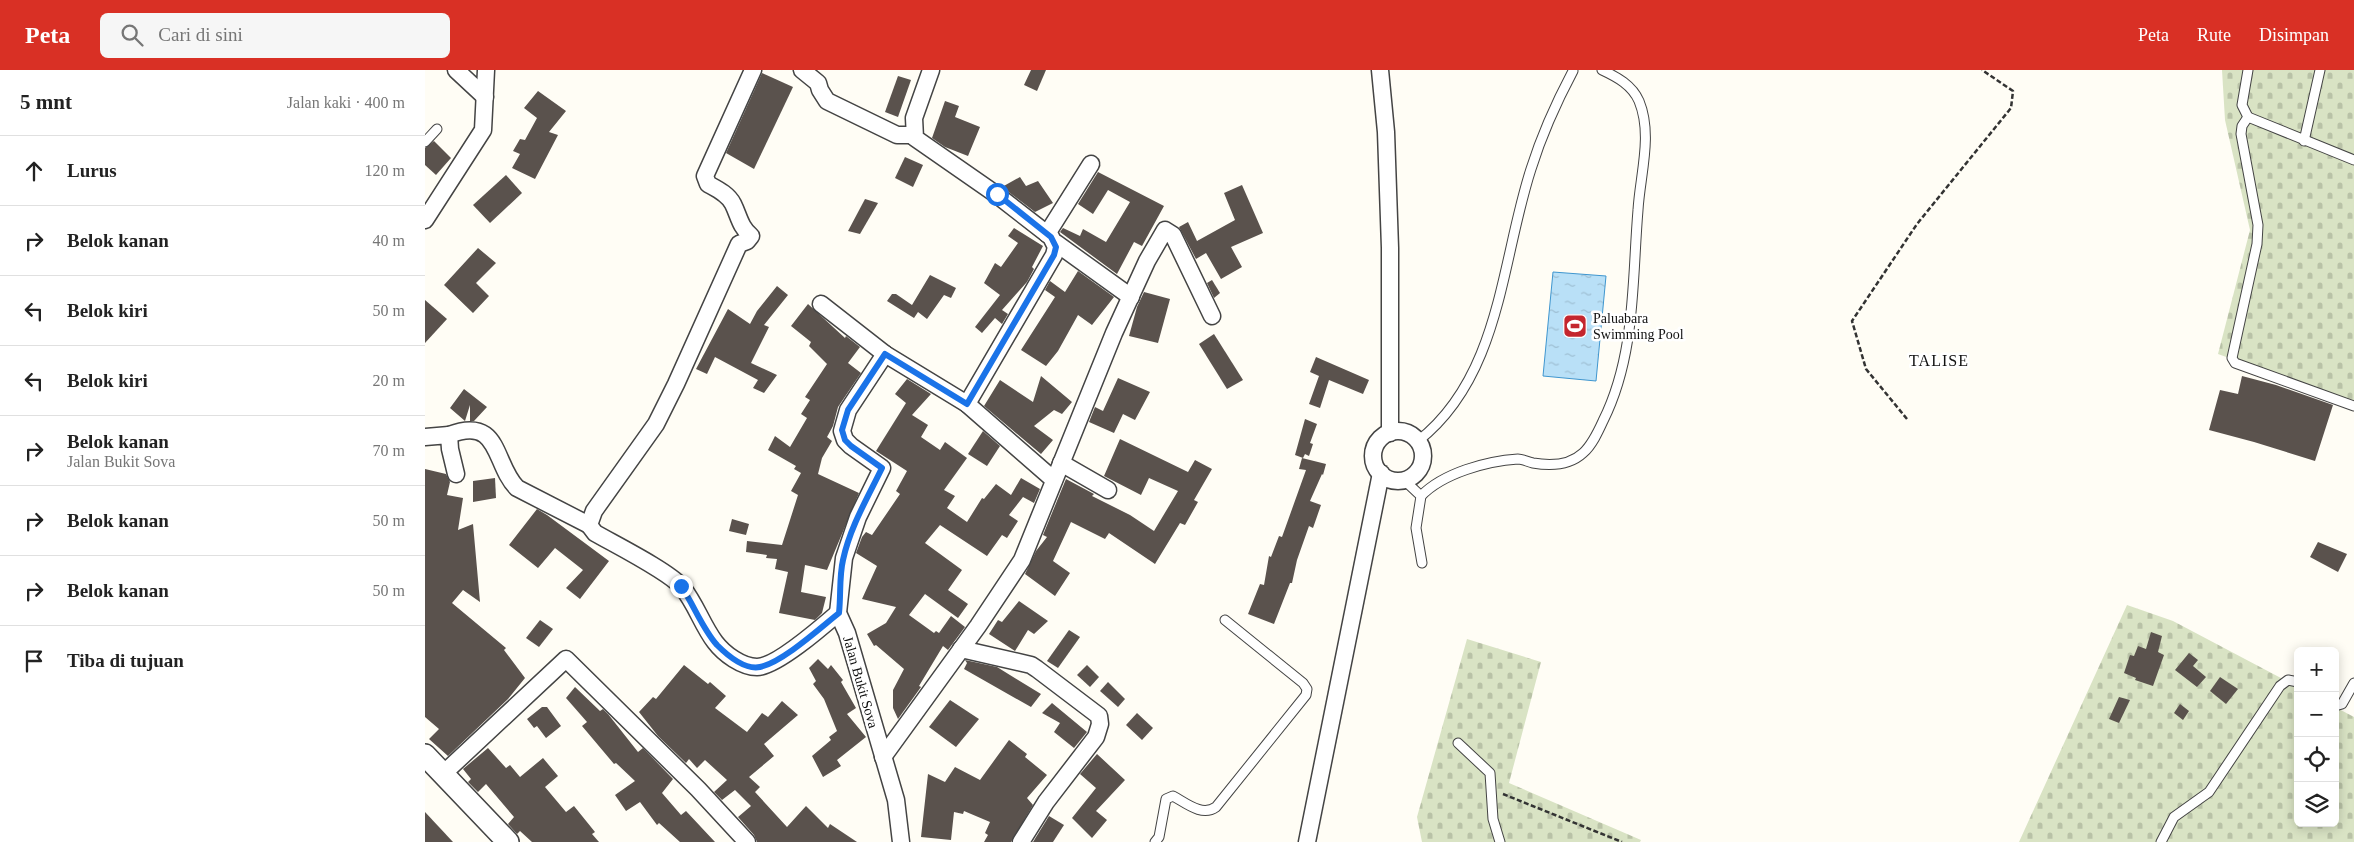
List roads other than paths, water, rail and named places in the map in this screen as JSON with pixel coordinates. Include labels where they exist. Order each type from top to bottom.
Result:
[{"type":"street","points":[[456,70],[485,97]]},
{"type":"street","points":[[425,220],[483,130],[485,70]]},
{"type":"street","points":[[589,526],[594,512],[655,424],[676,384],[739,244],[747,241],[751,236],[745,231],[732,203],[722,192],[708,184],[705,176],[753,70]]},
{"type":"street","points":[[802,70],[818,83],[827,101],[897,135],[914,135]]},
{"type":"street","points":[[931,70],[914,118],[915,138],[924,146],[997,194],[1051,239],[1131,297]]},
{"type":"street","points":[[1381,70],[1386,132],[1390,248],[1389,432]]},
{"type":"street","points":[[967,404],[1054,255],[1051,239],[1091,164]]},
{"type":"street","points":[[883,757],[1022,560],[1103,358],[1160,236],[1166,230],[1173,235],[1211,316]]},
{"type":"street","points":[[821,304],[885,354],[967,404],[1054,480]]},
{"type":"street","name":"Jalan Bukit Sova","points":[[885,354],[848,410],[842,430],[845,440],[851,446],[882,468],[858,517],[846,550],[842,566],[839,613],[847,633],[896,800],[901,842]]},
{"type":"street","points":[[425,438],[463,430],[480,432],[488,437],[502,458],[510,481],[517,488],[589,526],[595,533],[681,586],[692,602],[701,622],[717,644],[732,658],[747,666],[759,667],[771,663],[839,613]]},
{"type":"street","points":[[1399,431],[1407,433],[1418,441],[1422,449],[1422,462],[1414,474],[1403,480],[1393,480],[1381,474],[1376,466],[1374,453],[1379,441],[1389,432],[1399,431]]},
{"type":"street","points":[[449,434],[450,449],[456,474]]},
{"type":"street","points":[[1061,463],[1108,490]]},
{"type":"street","points":[[1307,842],[1381,474]]},
{"type":"street","points":[[961,649],[1031,665],[1088,706],[1100,719],[1096,737],[1051,795],[1021,842]]},
{"type":"street","points":[[443,774],[566,659],[698,789],[747,842]]},
{"type":"street","points":[[425,755],[508,842]]},
{"type":"lane","points":[[1422,563],[1416,528],[1421,496],[1430,487],[1454,474],[1479,466],[1521,459],[1535,463],[1564,464],[1583,454],[1596,436],[1611,406],[1622,371],[1629,337],[1637,210],[1645,153],[1643,116],[1638,99],[1626,84],[1602,70]]},
{"type":"lane","points":[[2248,70],[2243,105],[2248,117],[2354,160]]},
{"type":"lane","points":[[2304,141],[2320,70]]},
{"type":"lane","points":[[1418,441],[1433,429],[1463,391],[1487,341],[1531,170],[1551,114],[1575,71]]},
{"type":"lane","points":[[2248,117],[2242,126],[2241,134],[2256,212],[2257,234],[2232,358],[2235,363],[2354,406]]},
{"type":"lane","points":[[425,142],[437,129]]},
{"type":"lane","points":[[1403,480],[1421,496]]},
{"type":"lane","points":[[1155,842],[1159,837],[1165,799],[1173,796],[1204,812],[1216,808],[1306,695],[1307,689],[1303,683],[1225,620]]},
{"type":"lane","points":[[2161,842],[2173,818],[2209,792],[2280,686],[2288,680],[2294,681]]},
{"type":"lane","points":[[2339,705],[2342,704],[2354,683]]},
{"type":"lane","points":[[1458,743],[1490,773],[1493,819],[1500,842]]},
{"type":"water","name":"Paluabara Swimming Pool","points":[[1553,272],[1606,276],[1596,381],[1543,376]]},
{"type":"place","name":"Paluabara Swimming Pool","points":[[1575,326]]},
{"type":"district","name":"TALISE","points":[[1939,360]]}]
